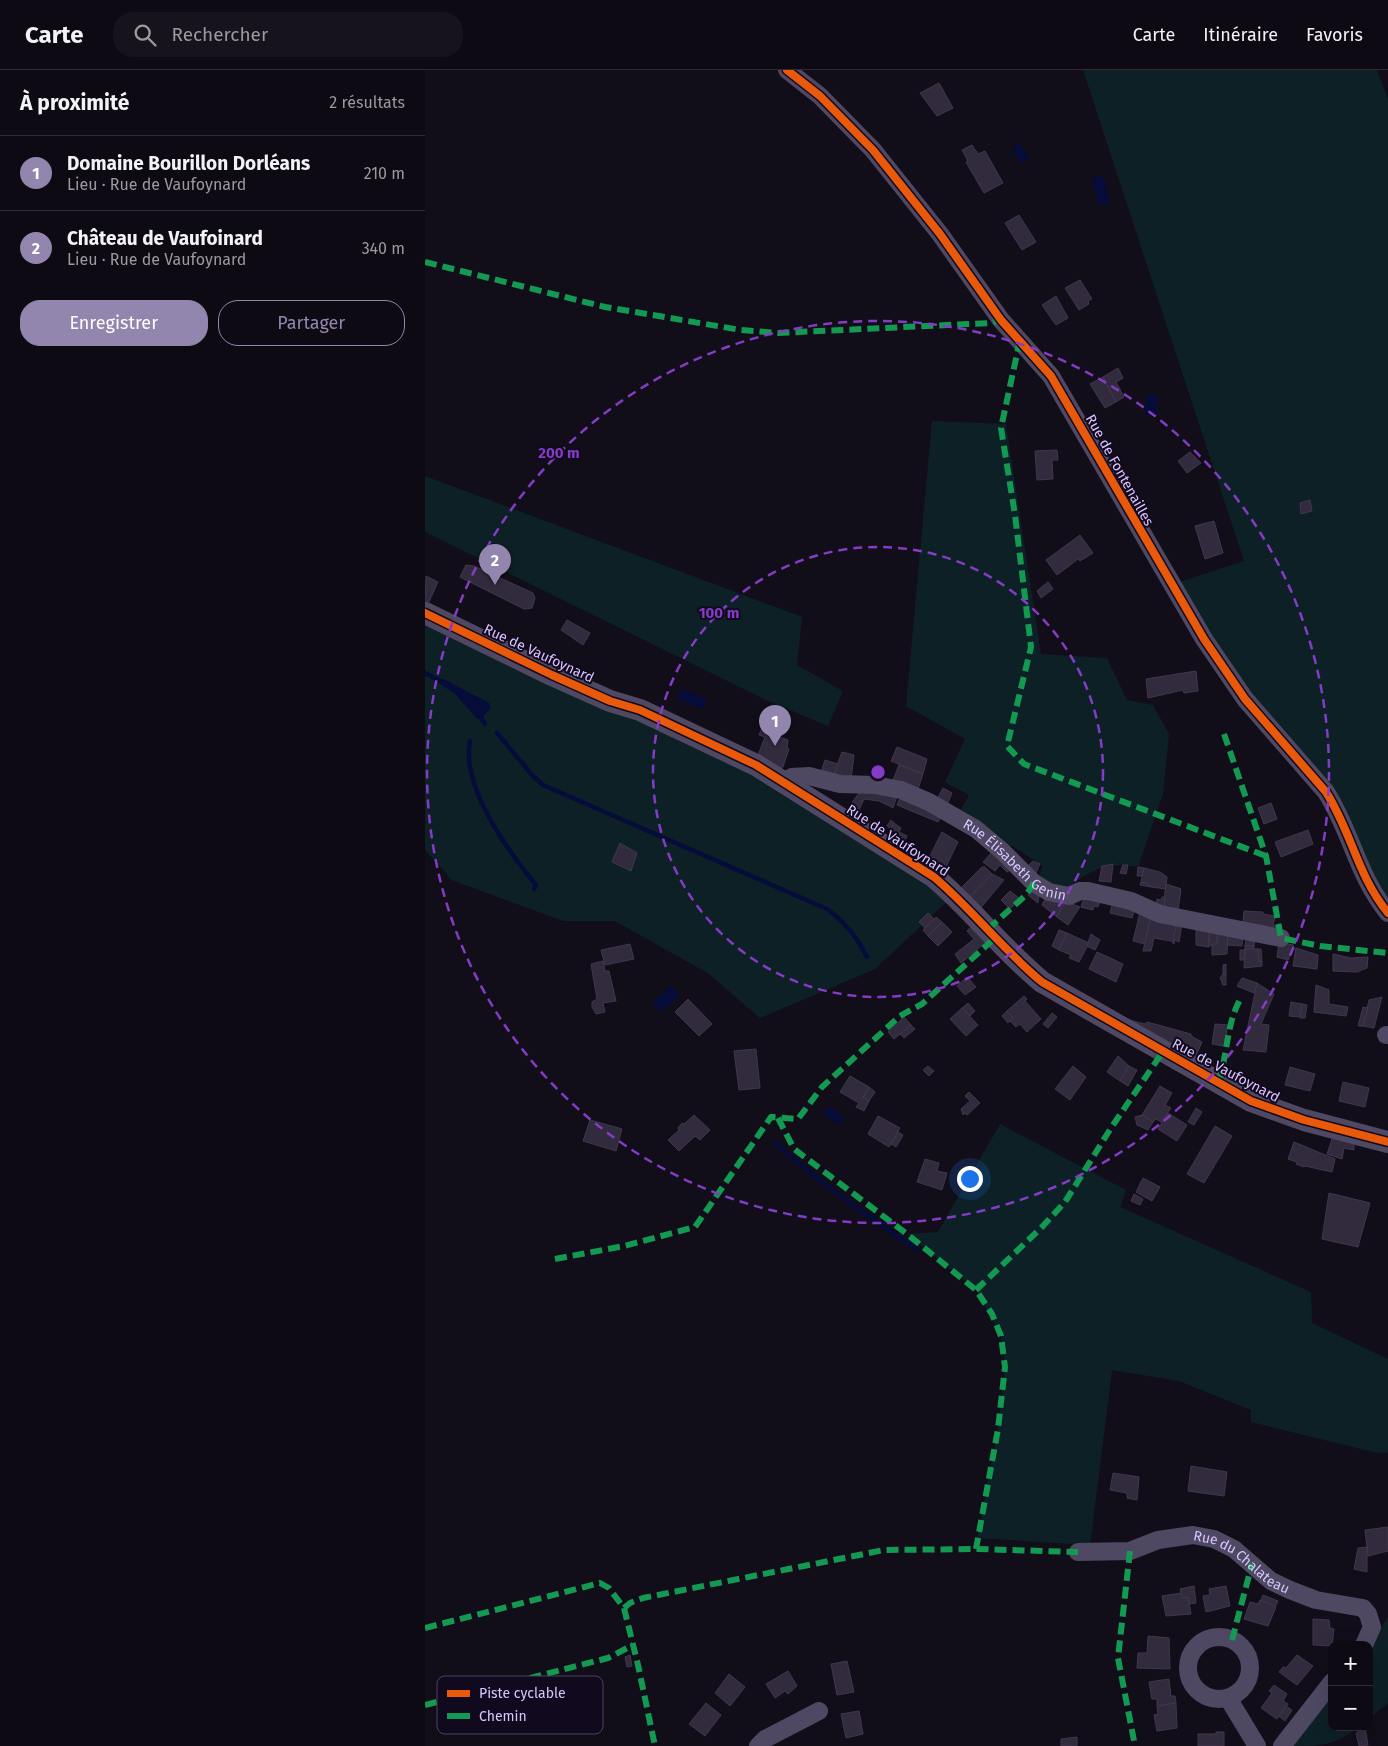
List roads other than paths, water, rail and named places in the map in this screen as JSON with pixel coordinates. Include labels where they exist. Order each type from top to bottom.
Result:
[{"type":"street","name":"Rue de Fontenailles","points":[[787,70],[848,123],[887,167],[940,234],[996,314],[1051,376],[1204,639],[1245,699],[1325,792],[1336,808],[1364,878],[1373,894],[1388,913]]},
{"type":"street","name":"Rue de Vaufoynard","points":[[425,614],[610,701],[639,710],[756,765],[934,876],[955,894],[1030,972],[1076,1003],[1251,1100],[1304,1120],[1388,1142]]},
{"type":"street","name":"Rue Élisabeth Genin","points":[[783,782],[792,777],[809,776],[840,784],[875,785],[901,790],[946,810],[976,829],[1002,851],[1034,883],[1049,892],[1069,896],[1080,891],[1088,891],[1131,901],[1160,914],[1281,938]]},
{"type":"street","name":"Rue du Chalateau","points":[[1078,1552],[1130,1551],[1175,1536],[1193,1535],[1214,1539],[1234,1549],[1271,1581],[1290,1590],[1316,1600],[1363,1608],[1368,1614],[1372,1627],[1366,1641]]},
{"type":"street","points":[[1283,1746],[1329,1686]]},
{"type":"street","points":[[1228,1698],[1257,1746]]},
{"type":"street","points":[[758,1746],[765,1739],[819,1711]]},
{"type":"waterway","points":[[425,673],[446,684]]},
{"type":"waterway","points":[[479,714],[485,724]]},
{"type":"waterway","points":[[497,733],[533,776],[543,785],[827,909],[850,930],[867,957]]},
{"type":"waterway","points":[[470,741],[469,759],[480,798],[500,837],[536,885],[534,889]]},
{"type":"waterway","points":[[774,1142],[826,1185],[918,1250]]},
{"type":"place","name":"Château de Vaufoinard","points":[[495,585]]},
{"type":"place","name":"Domaine Bourillon Dorléans","points":[[775,746]]}]
